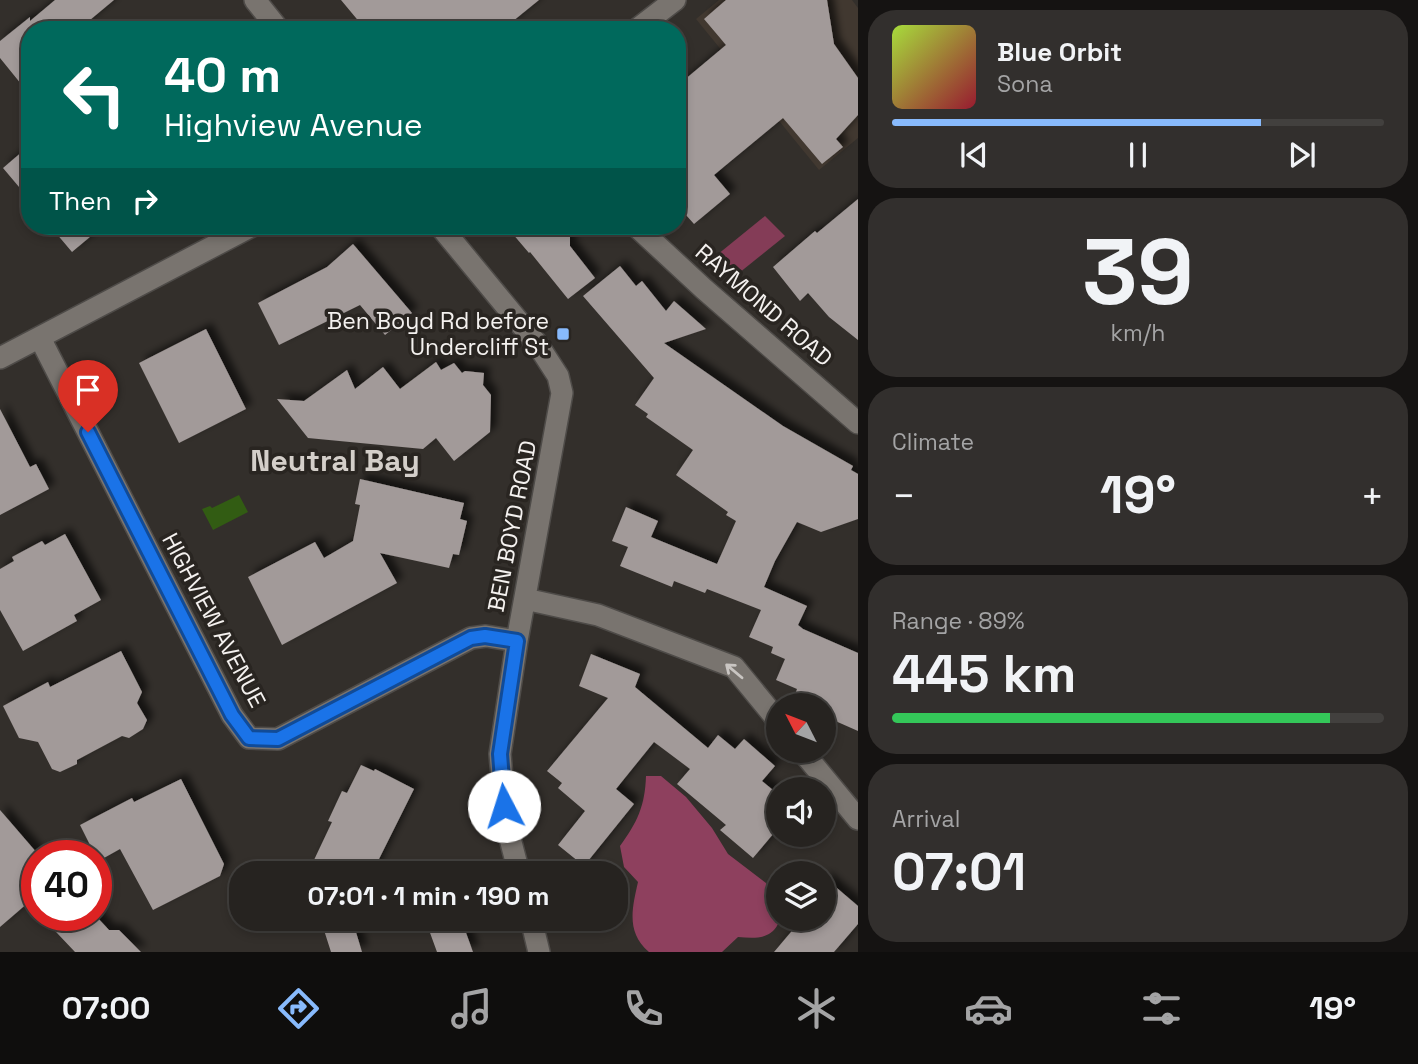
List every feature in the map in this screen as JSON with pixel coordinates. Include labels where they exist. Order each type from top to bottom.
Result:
[{"type":"street","points":[[255,0],[272,21]]},
{"type":"street","points":[[648,21],[675,0]]},
{"type":"street","points":[[0,358],[235,235]]},
{"type":"street","name":"BEN BOYD ROAD","points":[[447,235],[538,345],[558,376],[562,393],[517,641],[500,754],[506,823],[516,861]]},
{"type":"street","name":"RAYMOND ROAD","points":[[646,235],[858,423]]},
{"type":"street","name":"HIGHVIEW AVENUE","points":[[40,338],[232,715],[249,738],[278,739],[471,638],[485,636],[517,641]]},
{"type":"street","points":[[525,599],[598,615],[734,667],[766,706]]},
{"type":"street","points":[[812,763],[858,818]]},
{"type":"street","points":[[534,931],[539,952]]},
{"type":"shaded area","points":[[719,0],[852,0],[858,8],[858,138],[819,170],[696,19]]},
{"type":"shaded area","points":[[765,216],[785,236],[734,277],[712,259]]},
{"type":"shaded area","points":[[239,495],[248,512],[213,530],[202,509],[210,506],[212,508]]},
{"type":"shaded area","points":[[646,776],[661,776],[686,797],[712,828],[728,854],[766,883],[766,931],[773,931],[771,933],[761,937],[738,937],[722,952],[649,952],[634,928],[634,902],[638,882],[628,871],[628,861],[623,861],[620,846],[639,814]]},
{"type":"building","points":[[55,0],[114,0],[89,21],[30,21]]},
{"type":"building","points":[[341,0],[539,0],[513,21],[358,21]]},
{"type":"building","points":[[726,0],[827,0],[834,44],[858,78],[858,115],[836,139],[843,147],[822,164],[783,118],[714,175],[730,194],[694,224],[686,215],[686,78],[726,45],[704,19]]},
{"type":"building","points":[[21,24],[21,84],[0,58],[0,41]]},
{"type":"building","points":[[21,153],[21,189],[3,168]]},
{"type":"building","points":[[858,199],[858,340],[829,317],[808,293],[800,301],[773,267]]},
{"type":"building","points":[[58,235],[92,235],[72,252]]},
{"type":"building","points":[[514,235],[570,235],[570,246],[595,278],[568,299]]},
{"type":"building","points":[[353,244],[412,313],[385,335],[360,305],[279,345],[258,303],[327,267]]},
{"type":"building","points":[[620,266],[636,286],[642,281],[666,311],[674,301],[706,329],[664,343],[783,426],[853,466],[851,470],[858,474],[858,519],[821,532],[797,522],[764,587],[807,606],[798,625],[803,629],[858,653],[858,731],[836,721],[836,693],[796,693],[797,689],[776,680],[785,659],[771,653],[773,647],[749,637],[761,610],[707,589],[705,593],[674,581],[672,587],[620,566],[628,547],[612,541],[626,507],[658,521],[651,537],[717,564],[736,521],[726,515],[728,512],[676,475],[693,450],[646,417],[648,414],[635,405],[654,378],[583,296]]},
{"type":"building","points":[[206,329],[246,409],[179,443],[139,363]]},
{"type":"building","points":[[436,362],[441,370],[454,363],[462,373],[484,373],[483,385],[491,395],[490,432],[454,461],[436,438],[423,449],[308,438],[277,399],[304,401],[347,370],[355,389],[383,367],[400,389]]},
{"type":"building","points":[[0,409],[30,467],[36,464],[49,489],[0,515]]},
{"type":"building","points":[[360,479],[464,503],[460,519],[467,521],[459,555],[453,554],[449,568],[380,553],[397,583],[282,645],[248,577],[315,542],[324,558],[353,541],[360,505],[355,504]]},
{"type":"building","points":[[65,534],[101,600],[74,615],[77,621],[23,651],[0,610],[0,569],[14,561],[12,557],[42,541],[45,545]]},
{"type":"building","points":[[121,651],[142,692],[137,703],[147,720],[143,729],[129,738],[122,736],[60,772],[52,769],[38,742],[19,738],[3,706],[48,682],[50,687]]},
{"type":"building","points":[[591,654],[640,674],[635,687],[708,748],[718,735],[735,749],[744,739],[766,758],[766,763],[775,766],[762,781],[766,784],[766,842],[753,858],[720,830],[726,825],[677,784],[690,769],[654,742],[616,789],[634,804],[588,861],[578,861],[558,845],[585,811],[558,788],[562,783],[547,771],[608,698],[579,686]]},
{"type":"building","points":[[361,765],[374,771],[375,769],[414,789],[378,861],[316,861],[332,822],[328,821],[342,791],[347,793]]},
{"type":"building","points":[[181,779],[224,864],[220,876],[153,910],[120,849],[112,854],[112,840],[88,840],[80,825],[132,798],[134,802]]},
{"type":"building","points":[[0,810],[26,840],[21,840],[21,909],[0,927]]},
{"type":"building","points":[[836,887],[858,906],[858,924],[834,952],[774,952],[792,931],[836,931]]},
{"type":"building","points":[[119,930],[141,952],[75,952],[55,931]]},
{"type":"building","points":[[324,931],[356,931],[362,952],[331,952]]},
{"type":"building","points":[[429,931],[465,931],[473,952],[437,952]]},
{"type":"place","name":"Ben Boyd Rd before Undercliff St","points":[[563,334]]},
{"type":"district","name":"Neutral Bay","points":[[335,460]]},
{"type":"route","points":[[88,432],[232,715],[249,738],[278,739],[471,638],[485,636],[517,641],[500,754],[504,806]]}]
